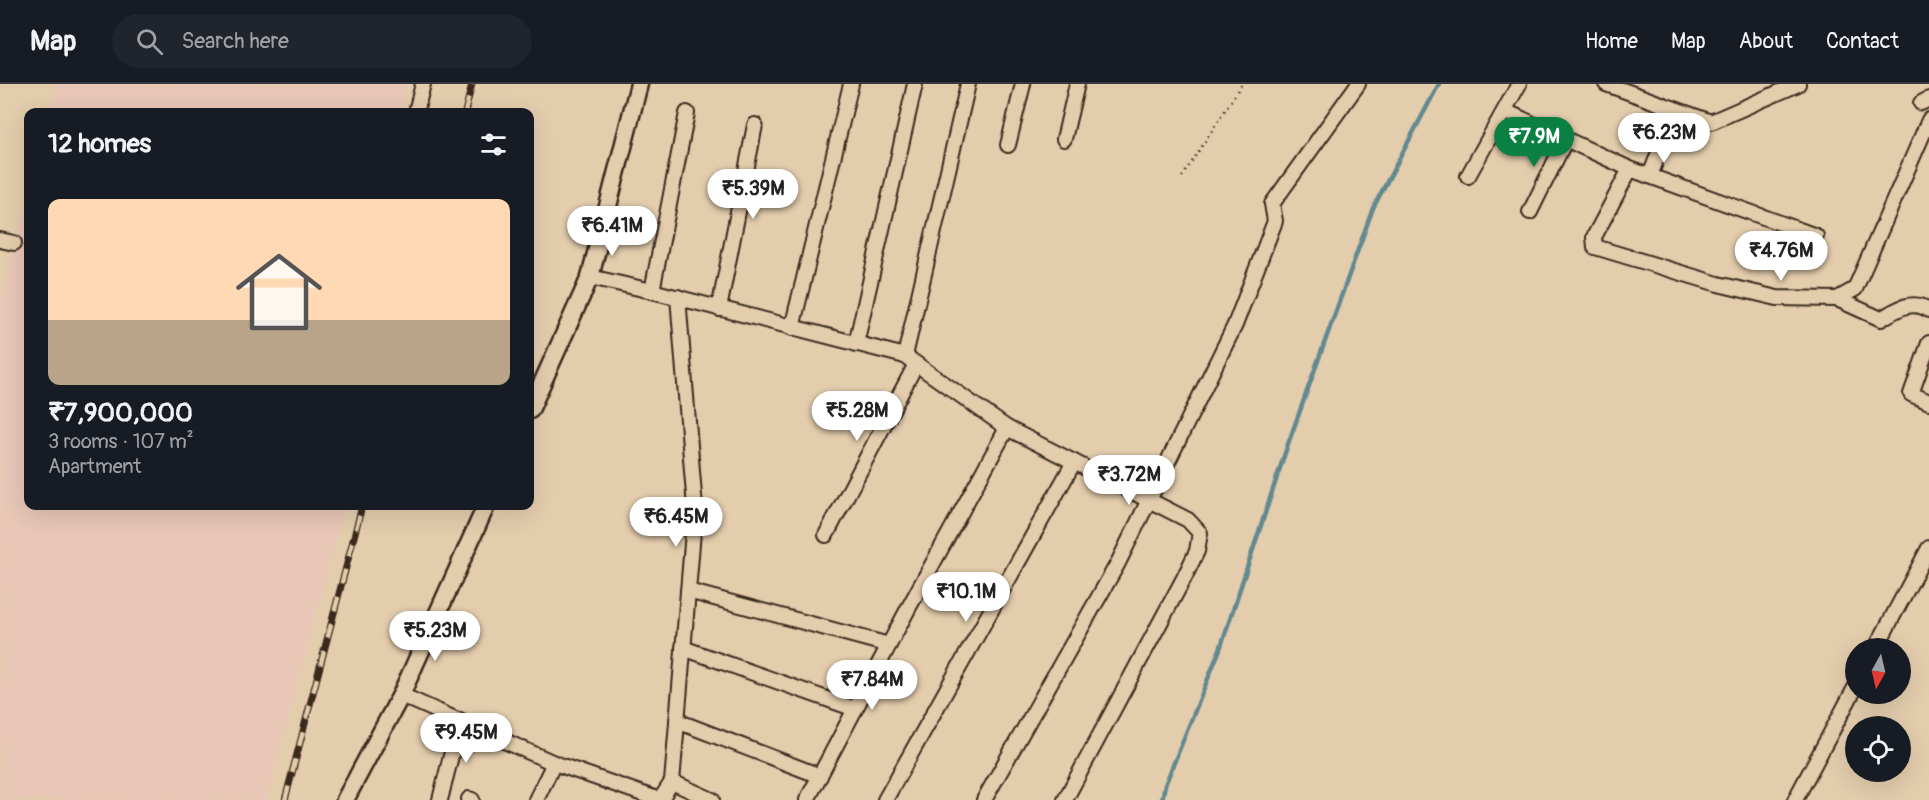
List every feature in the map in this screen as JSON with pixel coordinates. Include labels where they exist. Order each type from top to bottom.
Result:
[{"type":"street","points":[[417,108],[423,84]]},
{"type":"street","points":[[534,401],[590,277],[639,84]]},
{"type":"street","points":[[792,328],[851,84]]},
{"type":"street","points":[[856,344],[915,84]]},
{"type":"street","points":[[905,356],[968,84]]},
{"type":"street","points":[[1008,145],[1023,84]]},
{"type":"street","points":[[1064,139],[1077,84]]},
{"type":"street","points":[[984,800],[1118,563],[1235,325],[1275,221],[1272,204],[1358,84]]},
{"type":"street","points":[[1468,176],[1519,84]]},
{"type":"street","points":[[1606,84],[1711,122],[1798,84]]},
{"type":"street","points":[[1650,176],[1675,110]]},
{"type":"street","points":[[1505,111],[1630,169],[1816,236]]},
{"type":"street","points":[[652,291],[687,113]]},
{"type":"street","points":[[1837,298],[1855,289],[1929,120]]},
{"type":"street","points":[[719,309],[755,125]]},
{"type":"street","points":[[1530,212],[1566,139]]},
{"type":"street","points":[[1630,169],[1594,237],[1595,247],[1718,284],[1777,298],[1837,298],[1881,319],[1899,308],[1912,304],[1929,310]]},
{"type":"street","points":[[590,277],[678,297],[905,356],[1007,428],[1188,520],[1200,532],[1197,551],[1065,800]]},
{"type":"street","points":[[401,695],[554,764],[660,800],[672,782],[695,508],[678,297]]},
{"type":"street","points":[[1929,343],[1911,394],[1929,402]]},
{"type":"street","points":[[826,535],[916,364]]},
{"type":"street","points":[[809,800],[889,645],[1007,428]]},
{"type":"street","points":[[885,800],[1074,462]]},
{"type":"street","points":[[345,800],[401,695],[484,510]]},
{"type":"street","points":[[1881,638],[1929,548]]},
{"type":"street","points":[[688,591],[889,645]]},
{"type":"street","points":[[683,648],[855,710]]},
{"type":"street","points":[[1795,800],[1846,704]]},
{"type":"street","points":[[440,800],[460,720]]},
{"type":"street","points":[[677,722],[820,776]]},
{"type":"street","points":[[536,800],[554,764]]},
{"type":"street","points":[[672,782],[712,800]]},
{"type":"path","points":[[1182,177],[1242,84]]},
{"type":"shaded area","points":[[57,84],[406,84],[401,108],[51,108]]},
{"type":"shaded area","points":[[24,212],[24,510],[344,510],[267,800],[0,800],[0,307]]},
{"type":"waterway","points":[[1162,800],[1165,785],[1220,649],[1288,444],[1373,208],[1439,84]]},
{"type":"railway","points":[[466,108],[472,84]]},
{"type":"railway","points":[[285,800],[361,510]]}]
